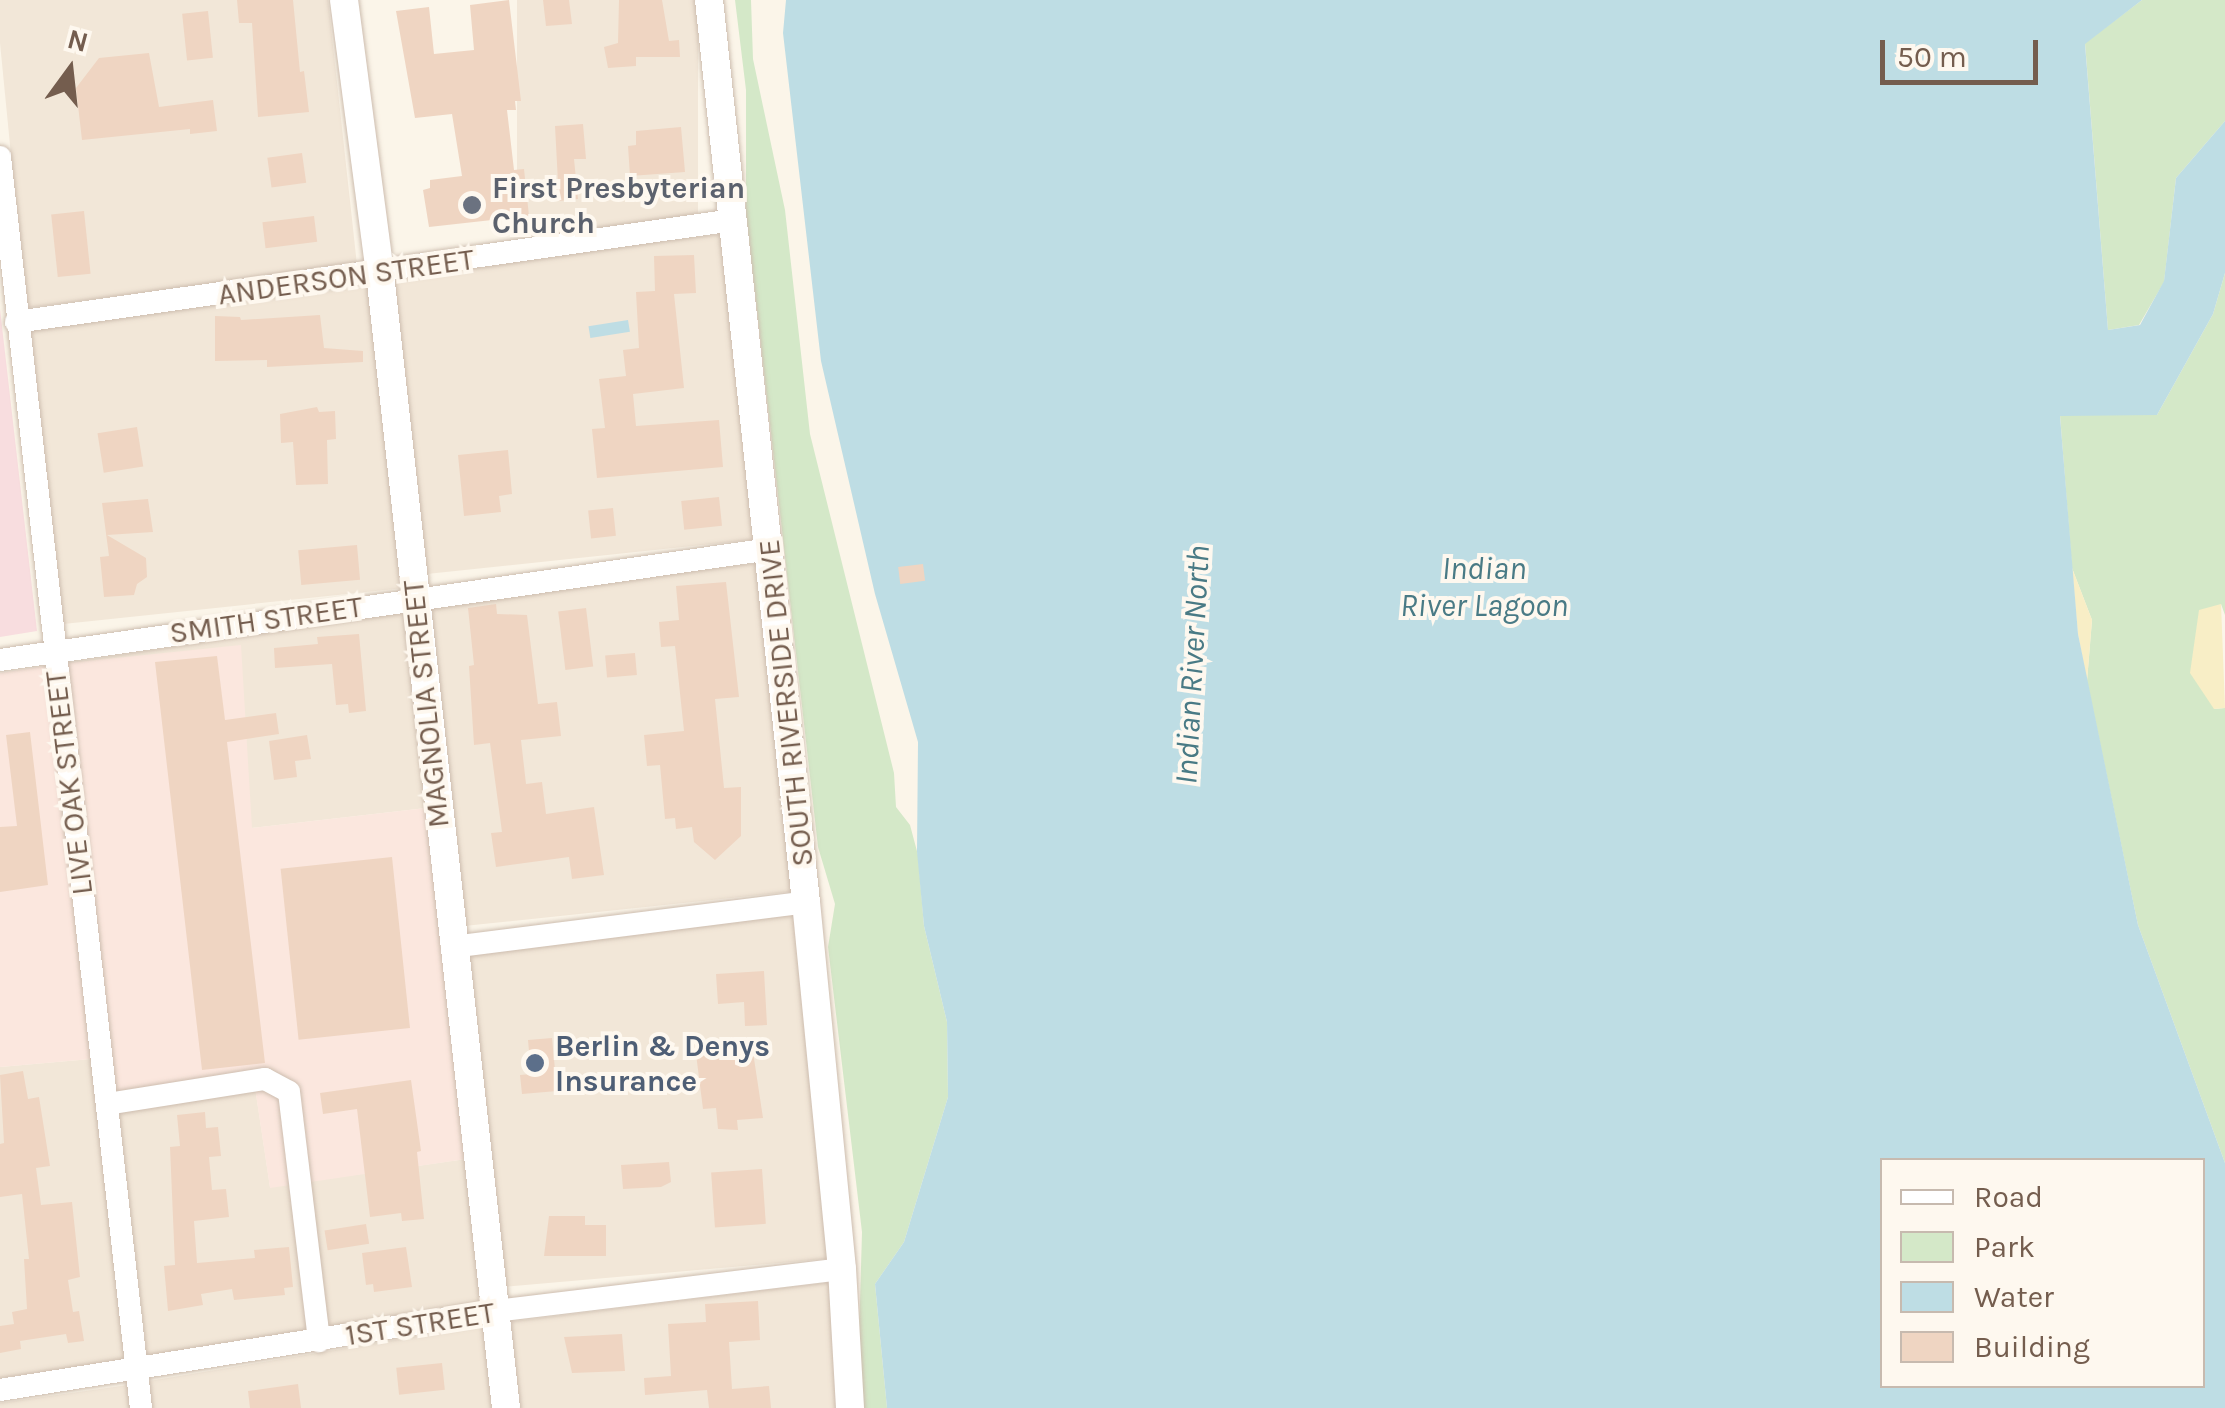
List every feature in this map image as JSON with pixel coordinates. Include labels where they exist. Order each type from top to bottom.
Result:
[{"type":"street","name":"MAGNOLIA STREET","points":[[344,0],[380,274],[506,1408]]},
{"type":"street","name":"SOUTH RIVERSIDE DRIVE","points":[[709,0],[806,902],[842,1269],[850,1408]]},
{"type":"street","name":"LIVE OAK STREET","points":[[0,157],[141,1408]]},
{"type":"street","name":"ANDERSON STREET","points":[[16,322],[380,274],[734,220]]},
{"type":"street","name":"SMITH STREET","points":[[0,660],[770,549]]},
{"type":"street","points":[[452,948],[806,902]]},
{"type":"street","points":[[106,1104],[265,1079],[289,1092],[320,1341]]},
{"type":"street","name":"1ST STREET","points":[[0,1390],[495,1311],[842,1269]]},
{"type":"shaded area","points":[[0,0],[328,0],[357,265],[26,308],[0,43]]},
{"type":"shaded area","points":[[517,0],[698,0],[698,231],[517,231]]},
{"type":"shaded area","points":[[724,234],[756,539],[422,574],[390,269]]},
{"type":"shaded area","points":[[370,287],[402,588],[59,624],[27,323]]},
{"type":"shaded area","points":[[0,309],[37,631],[0,637]]},
{"type":"shaded area","points":[[761,563],[795,891],[459,927],[425,598]]},
{"type":"shaded area","points":[[404,612],[426,808],[251,828],[67,663]]},
{"type":"shaded area","points":[[241,645],[252,828],[426,808],[466,1159],[270,1188],[255,1088],[118,1106],[67,663]]},
{"type":"shaded area","points":[[45,666],[91,1059],[0,1067],[0,673]]},
{"type":"shaded area","points":[[797,915],[827,1259],[493,1288],[463,944]]},
{"type":"shaded area","points":[[91,1059],[125,1361],[0,1378],[0,1067]]},
{"type":"shaded area","points":[[255,1087],[270,1187],[466,1159],[482,1301],[147,1357],[118,1106]]},
{"type":"shaded area","points":[[832,1282],[839,1408],[517,1408],[507,1322]]},
{"type":"shaded area","points":[[485,1325],[495,1408],[152,1408],[149,1381]]},
{"type":"shaded area","points":[[128,1385],[130,1408],[0,1408],[0,1403]]},
{"type":"green space","points":[[735,0],[751,0],[753,59],[785,210],[810,434],[894,773],[896,807],[910,825],[918,855],[924,926],[947,1022],[948,1097],[904,1242],[875,1284],[887,1408],[857,1408],[862,1232],[828,947],[835,904],[818,847],[746,213],[746,90]]},
{"type":"green space","points":[[2142,0],[2225,0],[2225,121],[2176,178],[2164,282],[2139,325],[2108,330],[2085,43]]},
{"type":"green space","points":[[2225,273],[2225,615],[2221,604],[2214,709],[2225,708],[2225,1163],[2138,925],[2087,681],[2092,620],[2072,568],[2060,415],[2157,415],[2213,314]]},
{"type":"sand","points":[[2072,568],[2092,620],[2087,681],[2078,634]]},
{"type":"sand","points":[[2221,604],[2225,708],[2214,709],[2190,673],[2199,610]]},
{"type":"water","name":"Indian River Lagoon","points":[[786,0],[2142,0],[2085,44],[2108,330],[2140,325],[2164,281],[2176,178],[2225,121],[2225,273],[2213,314],[2157,415],[2060,416],[2078,634],[2138,925],[2225,1163],[2225,1408],[887,1408],[875,1284],[904,1242],[948,1097],[947,1022],[924,926],[917,852],[918,742],[875,594],[821,361],[783,33]]},
{"type":"water","points":[[628,320],[630,332],[590,338],[588,326]]},
{"type":"building","points":[[237,0],[293,0],[300,72],[304,71],[309,112],[258,117],[252,23],[239,23]]},
{"type":"building","points":[[509,0],[521,101],[515,101],[516,110],[507,110],[514,170],[524,169],[529,216],[429,227],[423,190],[430,188],[430,180],[462,176],[452,114],[415,118],[396,11],[429,7],[434,54],[474,50],[470,5]]},
{"type":"building","points":[[543,0],[569,0],[572,24],[546,26]]},
{"type":"building","points":[[619,0],[662,0],[669,41],[679,40],[680,57],[636,57],[636,66],[608,68],[604,47],[618,43]]},
{"type":"building","points":[[208,11],[213,58],[187,60],[182,14]]},
{"type":"building","points":[[149,53],[159,107],[213,100],[217,131],[190,134],[190,129],[82,140],[76,88],[99,58]]},
{"type":"building","points":[[583,124],[586,159],[574,159],[578,199],[559,201],[555,126]]},
{"type":"building","points":[[681,127],[685,172],[630,176],[628,146],[636,145],[636,131]]},
{"type":"building","points":[[302,153],[306,183],[272,188],[267,158]]},
{"type":"building","points":[[84,211],[91,274],[58,277],[51,214]]},
{"type":"building","points":[[314,216],[317,242],[266,248],[262,222]]},
{"type":"building","points":[[694,255],[696,293],[674,294],[684,388],[633,394],[636,426],[719,420],[723,467],[597,478],[592,429],[605,428],[599,379],[626,376],[623,350],[639,348],[636,292],[655,291],[654,256]]},
{"type":"building","points":[[320,315],[324,348],[363,351],[363,362],[267,367],[267,360],[215,361],[215,316],[241,320]]},
{"type":"building","points":[[317,407],[319,412],[335,411],[336,439],[327,440],[328,484],[296,485],[293,442],[281,443],[280,414]]},
{"type":"building","points":[[137,427],[143,467],[104,473],[97,433]]},
{"type":"building","points":[[508,450],[512,494],[499,496],[501,512],[464,516],[458,455]]},
{"type":"building","points":[[719,497],[722,526],[684,530],[681,501]]},
{"type":"building","points":[[148,499],[153,532],[107,535],[146,558],[147,577],[137,584],[134,595],[104,597],[100,557],[109,556],[102,503]]},
{"type":"building","points":[[613,508],[616,536],[591,538],[588,511]]},
{"type":"building","points":[[357,545],[360,580],[301,585],[298,550]]},
{"type":"building","points":[[923,564],[925,581],[900,584],[898,567]]},
{"type":"building","points":[[726,582],[739,697],[715,699],[724,788],[741,787],[741,836],[715,860],[694,842],[692,827],[676,829],[675,818],[665,819],[660,765],[647,766],[644,735],[684,731],[675,646],[661,647],[659,622],[679,620],[676,586]]},
{"type":"building","points":[[496,604],[497,614],[527,615],[538,704],[557,702],[561,736],[521,740],[526,784],[542,782],[546,814],[594,807],[604,875],[572,879],[569,857],[496,867],[491,833],[502,832],[490,743],[474,745],[469,666],[474,665],[468,608]]},
{"type":"building","points":[[586,608],[593,667],[565,670],[558,611]]},
{"type":"building","points":[[359,634],[366,711],[349,713],[348,704],[336,705],[332,664],[275,668],[274,648],[318,644],[317,637]]},
{"type":"building","points":[[635,653],[637,675],[607,678],[605,656]]},
{"type":"building","points":[[217,656],[225,720],[276,713],[279,734],[227,742],[265,1063],[202,1070],[155,662]]},
{"type":"building","points":[[30,732],[48,885],[0,892],[0,827],[17,826],[6,735]]},
{"type":"building","points":[[307,735],[311,759],[295,761],[297,777],[274,780],[269,741]]},
{"type":"building","points":[[392,857],[410,1028],[299,1040],[281,869]]},
{"type":"building","points":[[764,971],[767,1025],[745,1026],[744,1002],[718,1004],[716,974]]},
{"type":"building","points":[[552,1038],[557,1091],[522,1094],[520,1075],[531,1074],[528,1040]]},
{"type":"building","points":[[744,1043],[753,1052],[763,1118],[737,1120],[738,1130],[718,1129],[716,1108],[703,1109],[696,1054]]},
{"type":"building","points":[[23,1071],[28,1099],[39,1097],[50,1166],[36,1168],[41,1205],[72,1202],[80,1277],[68,1280],[73,1312],[79,1311],[84,1341],[68,1343],[66,1334],[20,1341],[21,1349],[0,1353],[0,1326],[14,1324],[12,1312],[27,1309],[24,1259],[29,1259],[22,1194],[0,1197],[0,1144],[4,1143],[0,1075]]},
{"type":"building","points":[[411,1080],[421,1151],[417,1152],[424,1219],[402,1221],[401,1213],[370,1217],[357,1109],[323,1114],[320,1093]]},
{"type":"building","points":[[205,1112],[206,1128],[218,1127],[221,1156],[209,1157],[212,1190],[226,1189],[229,1217],[194,1221],[197,1263],[255,1258],[254,1250],[289,1247],[293,1287],[284,1288],[285,1295],[234,1300],[232,1289],[201,1294],[203,1305],[168,1311],[164,1266],[175,1265],[170,1147],[180,1146],[177,1115]]},
{"type":"building","points":[[669,1162],[671,1182],[661,1187],[623,1189],[621,1165]]},
{"type":"building","points":[[762,1169],[766,1224],[715,1227],[711,1173]]},
{"type":"building","points":[[549,1216],[585,1216],[585,1225],[606,1225],[606,1256],[544,1256]]},
{"type":"building","points":[[366,1224],[369,1244],[328,1250],[325,1231]]},
{"type":"building","points":[[406,1247],[412,1287],[374,1292],[373,1284],[366,1285],[362,1253]]},
{"type":"building","points":[[758,1301],[760,1340],[729,1342],[732,1389],[769,1386],[771,1408],[709,1408],[707,1390],[645,1395],[644,1378],[671,1376],[668,1324],[706,1322],[705,1304]]},
{"type":"building","points":[[622,1334],[625,1371],[572,1373],[564,1337]]},
{"type":"building","points":[[442,1363],[445,1390],[399,1395],[396,1368]]},
{"type":"building","points":[[298,1384],[301,1408],[250,1408],[248,1391]]},
{"type":"place","name":"First Presbyterian Church","points":[[472,205]]},
{"type":"place","name":"Berlin & Denys Insurance","points":[[535,1063]]},
{"type":"water label","name":"Indian River North","points":[[1193,665]]}]
